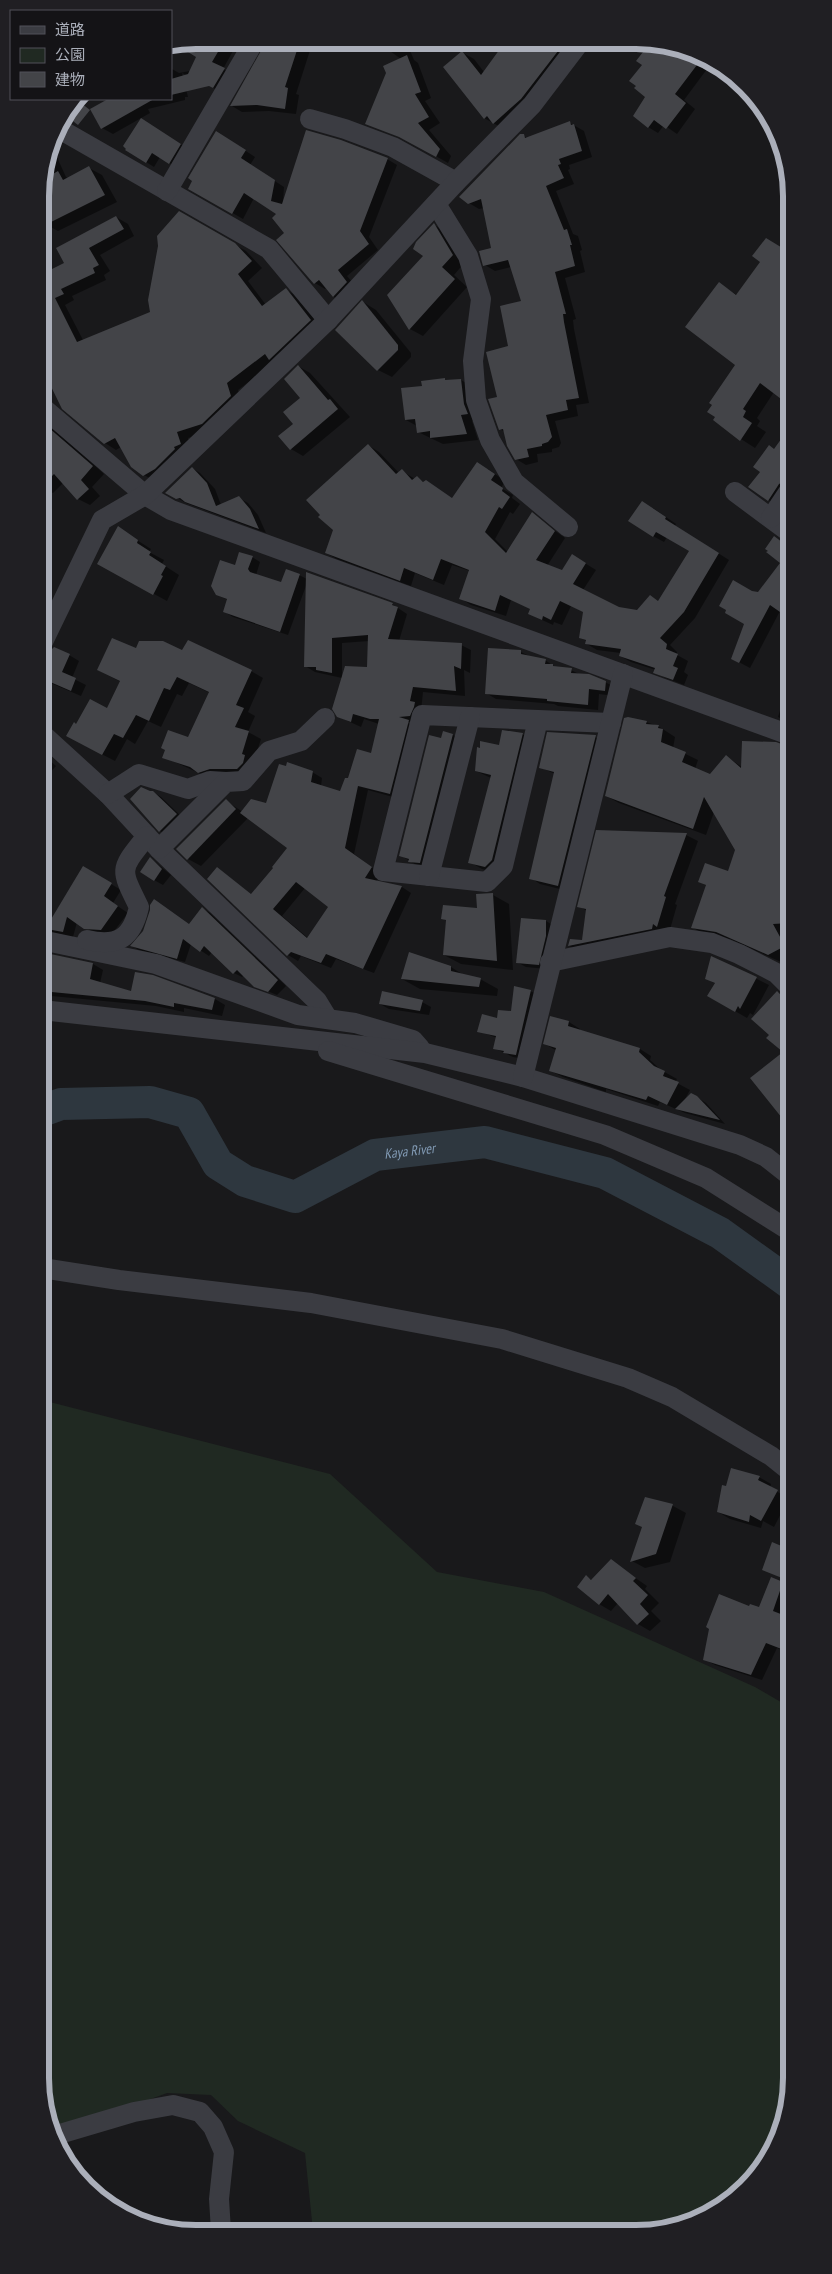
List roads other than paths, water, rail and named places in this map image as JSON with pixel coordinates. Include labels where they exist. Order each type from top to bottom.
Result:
[{"type":"street","points":[[166,192],[250,49]]},
{"type":"street","points":[[49,629],[102,520],[145,495],[328,320],[456,182],[532,105],[575,49]]},
{"type":"street","points":[[310,119],[345,129],[394,147],[456,182]]},
{"type":"street","points":[[64,131],[166,192],[269,249],[328,320]]},
{"type":"street","points":[[436,204],[468,256],[482,299],[473,360],[476,400],[490,440],[514,482],[568,527]]},
{"type":"street","points":[[49,413],[145,495],[171,510],[783,732]]},
{"type":"street","points":[[735,492],[783,527]]},
{"type":"street","points":[[771,518],[783,500]]},
{"type":"street","points":[[523,1077],[623,674]]},
{"type":"street","points":[[538,720],[503,866],[487,882],[383,871],[422,715],[611,723]]},
{"type":"street","points":[[430,876],[470,717]]},
{"type":"street","points":[[108,794],[139,774],[188,789],[210,781],[243,781],[269,751],[301,741],[325,718]]},
{"type":"street","points":[[49,740],[108,794],[153,842],[317,1001],[328,1019]]},
{"type":"street","points":[[76,947],[79,938],[105,944],[124,938],[136,922],[139,906],[125,879],[126,862],[226,782]]},
{"type":"street","points":[[550,962],[670,937],[712,943],[776,973],[783,980]]},
{"type":"street","points":[[49,942],[156,964],[260,1003],[298,1014],[355,1023],[413,1040],[425,1052]]},
{"type":"street","points":[[49,1011],[425,1052],[523,1077],[740,1145],[766,1157],[783,1168]]},
{"type":"street","points":[[319,1041],[324,1050],[605,1135],[706,1178],[783,1227]]},
{"type":"street","points":[[49,1269],[119,1280],[311,1303],[502,1339],[628,1378],[672,1397],[771,1456],[783,1466]]},
{"type":"street","points":[[60,2134],[134,2112],[173,2105],[200,2112],[213,2127],[224,2152],[219,2199],[220,2225]]},
{"type":"waterway","name":"Kaya River","points":[[49,1108],[61,1104],[150,1102],[189,1113],[218,1164],[245,1181],[295,1197],[375,1155],[485,1142],[605,1173],[720,1233],[783,1278]]}]
